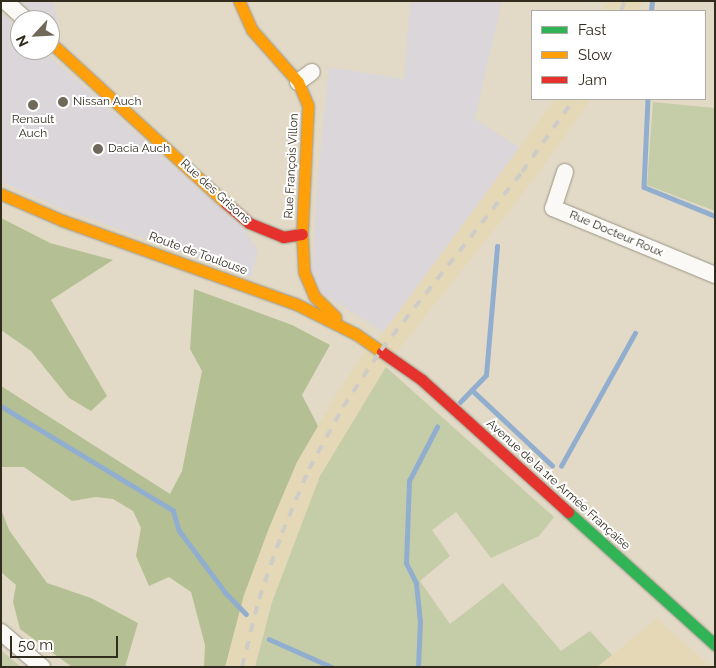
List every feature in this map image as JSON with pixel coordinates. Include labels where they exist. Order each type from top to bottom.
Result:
[{"type":"main road","name":"Rue François Villon","points":[[240,1],[262,44],[298,82],[308,106],[309,125],[302,234]]},
{"type":"main road","name":"Rue des Grisons","points":[[60,51],[248,222],[282,237],[302,234]]},
{"type":"main road","name":"Route de Toulouse","points":[[1,194],[61,220],[296,304],[356,334],[381,350]]},
{"type":"main road","points":[[302,234],[308,285],[325,306],[356,334]]},
{"type":"main road","name":"Avenue de la 1re Armée Française","points":[[381,350],[422,380],[715,645]]},
{"type":"street","points":[[5,1],[15,10]]},
{"type":"street","points":[[298,82],[312,72]]},
{"type":"street","name":"Rue Docteur Roux","points":[[565,172],[553,208],[715,275]]},
{"type":"street","points":[[1,632],[42,667]]},
{"type":"shaded area","points":[[19,1],[53,1],[55,10],[28,10]]},
{"type":"shaded area","points":[[410,1],[502,1],[475,119],[525,151],[383,332],[322,293],[312,271],[318,176],[329,67],[404,79]]},
{"type":"shaded area","points":[[607,1],[643,1],[638,10],[602,10]]},
{"type":"shaded area","points":[[1,12],[10,20],[10,60],[54,60],[245,230],[258,251],[251,277],[60,208],[1,182]]},
{"type":"shaded area","points":[[554,100],[590,100],[533,181],[396,353],[320,476],[272,602],[255,667],[225,667],[244,595],[269,528],[297,462],[333,400],[363,354],[378,340]]},
{"type":"shaded area","points":[[657,618],[711,667],[597,667],[612,655]]},
{"type":"green space","points":[[653,102],[715,108],[715,211],[647,185]]},
{"type":"green space","points":[[1,218],[50,243],[113,260],[51,300],[107,396],[91,411],[69,398],[31,351],[1,330]]},
{"type":"green space","points":[[194,289],[292,325],[330,345],[302,395],[318,426],[297,462],[269,528],[244,595],[225,667],[204,667],[205,645],[191,592],[169,577],[149,586],[136,556],[141,528],[133,511],[113,499],[96,497],[72,501],[24,467],[1,467],[1,386],[170,494],[182,471],[202,371],[190,349]]},
{"type":"green space","points":[[386,367],[554,517],[539,536],[491,558],[456,512],[432,530],[450,556],[420,581],[450,624],[503,583],[561,651],[590,631],[612,655],[597,667],[255,667],[272,602],[320,476]]},
{"type":"green space","points":[[1,509],[9,530],[47,583],[91,598],[138,623],[125,667],[72,667],[20,629],[13,602],[16,585],[1,572]]},
{"type":"green space","points":[[1,650],[21,667],[1,667]]},
{"type":"waterway","points":[[651,10],[652,1]]},
{"type":"waterway","points":[[648,100],[644,187],[715,216]]},
{"type":"waterway","points":[[460,402],[486,375],[497,246]]},
{"type":"waterway","points":[[561,466],[635,333]]},
{"type":"waterway","points":[[472,390],[552,465]]},
{"type":"waterway","points":[[1,406],[173,510],[179,530],[226,593],[246,614]]},
{"type":"waterway","points":[[418,667],[420,622],[416,583],[406,563],[409,481],[437,427]]},
{"type":"waterway","points":[[269,639],[332,667]]},
{"type":"railway","points":[[621,10],[625,1]]},
{"type":"railway","points":[[242,667],[259,599],[282,533],[309,469],[343,407],[381,350],[522,172],[573,100]]},
{"type":"traffic: fast","points":[[568,512],[715,645]]},
{"type":"traffic: slow","points":[[239,1],[252,30],[298,82],[308,106],[302,234],[304,272],[314,296],[336,317]]},
{"type":"traffic: slow","points":[[60,51],[226,203]]},
{"type":"traffic: slow","points":[[1,194],[61,220],[296,304],[356,334],[382,352]]},
{"type":"traffic: jam","points":[[226,203],[249,223],[283,237],[302,234]]},
{"type":"traffic: jam","points":[[382,352],[422,380],[568,512]]},
{"type":"place","name":"Nissan Auch","points":[[63,102]]},
{"type":"place","name":"Renault Auch","points":[[33,105]]},
{"type":"place","name":"Dacia Auch","points":[[98,149]]}]
